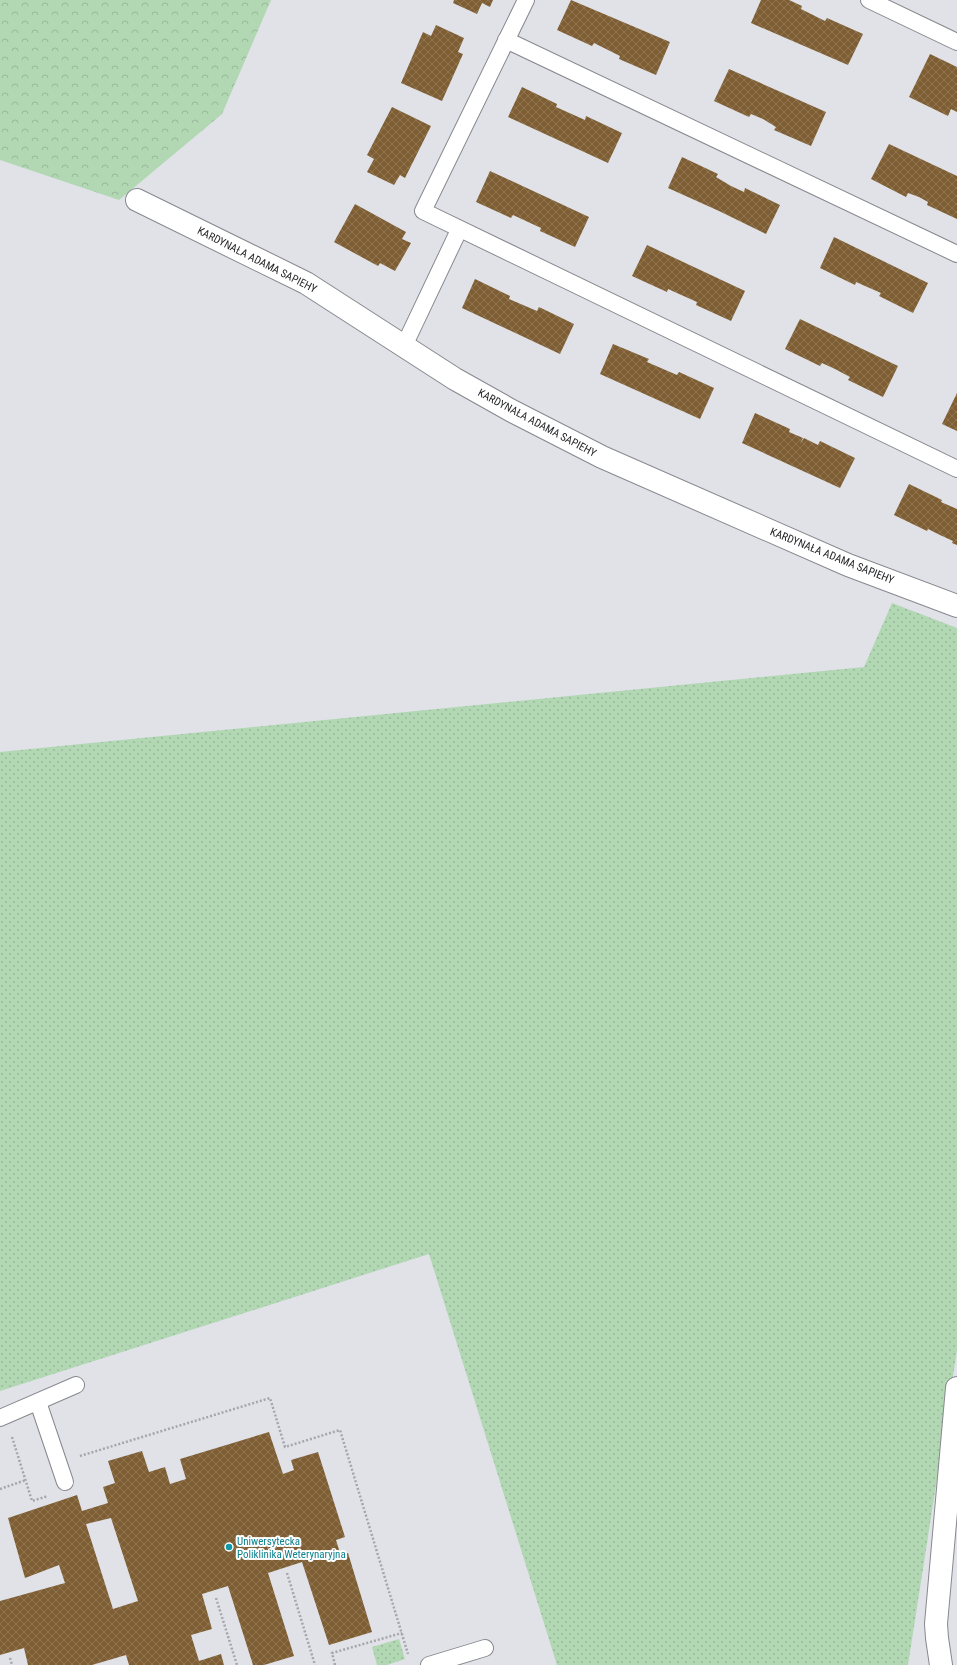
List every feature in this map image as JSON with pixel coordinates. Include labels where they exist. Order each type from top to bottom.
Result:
[{"type":"street","name":"KARDYNAŁA ADAMA SAPIEHY","points":[[137,200],[306,283],[455,379],[512,411],[602,458],[848,565],[957,606]]},
{"type":"street","points":[[941,1665],[936,1624],[957,1388]]},
{"type":"lane","points":[[526,0],[423,211],[459,230],[957,469]]},
{"type":"lane","points":[[869,0],[957,42]]},
{"type":"lane","points":[[506,40],[957,254]]},
{"type":"lane","points":[[404,346],[459,230]]},
{"type":"lane","points":[[0,1418],[76,1385]]},
{"type":"lane","points":[[38,1402],[65,1482]]},
{"type":"lane","points":[[429,1665],[485,1648]]},
{"type":"path","points":[[79,1457],[270,1398],[285,1447],[340,1430],[409,1657]]},
{"type":"path","points":[[0,1489],[26,1480]]},
{"type":"path","points":[[287,1573],[315,1665]]},
{"type":"path","points":[[216,1598],[237,1665]]},
{"type":"path","points":[[335,1665],[332,1653],[402,1633]]},
{"type":"path","points":[[10,1658],[12,1665]]},
{"type":"green space","points":[[0,0],[271,0],[222,114],[119,200],[0,160]]},
{"type":"green space","points":[[892,603],[957,628],[957,1350],[908,1665],[557,1665],[429,1254],[0,1391],[0,752],[864,667]]},
{"type":"green space","points":[[399,1639],[405,1659],[387,1665],[377,1665],[372,1647]]},
{"type":"building","points":[[454,0],[493,0],[490,7],[482,3],[477,14],[453,3]]},
{"type":"building","points":[[571,0],[670,42],[656,75],[619,59],[620,56],[594,43],[592,46],[557,30]]},
{"type":"building","points":[[761,0],[789,0],[802,6],[801,9],[825,21],[827,18],[863,34],[848,65],[751,23]]},
{"type":"building","points":[[436,25],[464,38],[458,52],[463,54],[442,101],[401,83],[423,32],[431,36]]},
{"type":"building","points":[[930,54],[957,67],[957,112],[951,109],[948,116],[909,97]]},
{"type":"building","points":[[729,69],[826,112],[811,146],[774,130],[776,127],[763,119],[751,114],[749,117],[714,101]]},
{"type":"building","points":[[522,87],[557,104],[556,107],[585,120],[586,116],[622,133],[608,163],[508,117]]},
{"type":"building","points":[[392,107],[431,126],[405,178],[400,175],[394,185],[367,172],[374,159],[367,155]]},
{"type":"building","points":[[889,144],[957,176],[957,219],[927,205],[928,202],[919,197],[908,193],[906,197],[871,179]]},
{"type":"building","points":[[682,157],[718,174],[716,177],[731,186],[744,192],[745,188],[780,205],[766,234],[668,188]]},
{"type":"building","points":[[490,171],[589,217],[575,247],[540,231],[541,228],[513,215],[511,218],[476,202]]},
{"type":"building","points":[[355,204],[406,232],[402,239],[411,243],[395,271],[380,263],[378,266],[334,242]]},
{"type":"building","points":[[834,237],[928,283],[913,313],[879,296],[881,293],[856,282],[855,285],[820,268]]},
{"type":"building","points":[[647,245],[745,291],[731,321],[696,305],[697,302],[668,289],[667,292],[632,276]]},
{"type":"building","points":[[475,279],[510,296],[509,299],[537,311],[539,307],[574,324],[560,354],[462,308]]},
{"type":"building","points":[[800,319],[898,366],[883,397],[848,380],[850,377],[835,369],[822,363],[820,366],[785,349]]},
{"type":"building","points":[[613,344],[649,359],[647,362],[677,375],[679,372],[714,388],[700,419],[600,374]]},
{"type":"building","points":[[957,393],[957,431],[942,424]]},
{"type":"building","points":[[755,413],[790,429],[789,432],[803,438],[800,444],[804,438],[818,445],[820,441],[855,458],[840,488],[742,443]]},
{"type":"building","points":[[909,484],[957,509],[957,545],[952,543],[953,541],[928,529],[927,531],[894,515]]},
{"type":"building","name":"Uniwersytecka Poliklinika Weterynaryjna","points":[[269,1432],[283,1474],[294,1470],[291,1460],[318,1452],[345,1537],[336,1540],[341,1556],[348,1553],[372,1632],[329,1645],[302,1562],[268,1573],[294,1656],[264,1665],[253,1665],[228,1586],[202,1594],[212,1629],[191,1635],[199,1661],[221,1654],[224,1665],[129,1665],[126,1655],[92,1665],[28,1665],[24,1648],[0,1655],[0,1601],[65,1583],[59,1565],[25,1578],[8,1518],[77,1495],[82,1511],[108,1503],[103,1487],[115,1483],[108,1461],[142,1451],[149,1472],[165,1467],[170,1484],[186,1479],[180,1459]],"holes":[[[111,1518],[138,1601],[113,1609],[86,1524]]]},
{"type":"place","name":"Uniwersytecka Poliklinika Weterynaryjna","points":[[229,1547]]}]
